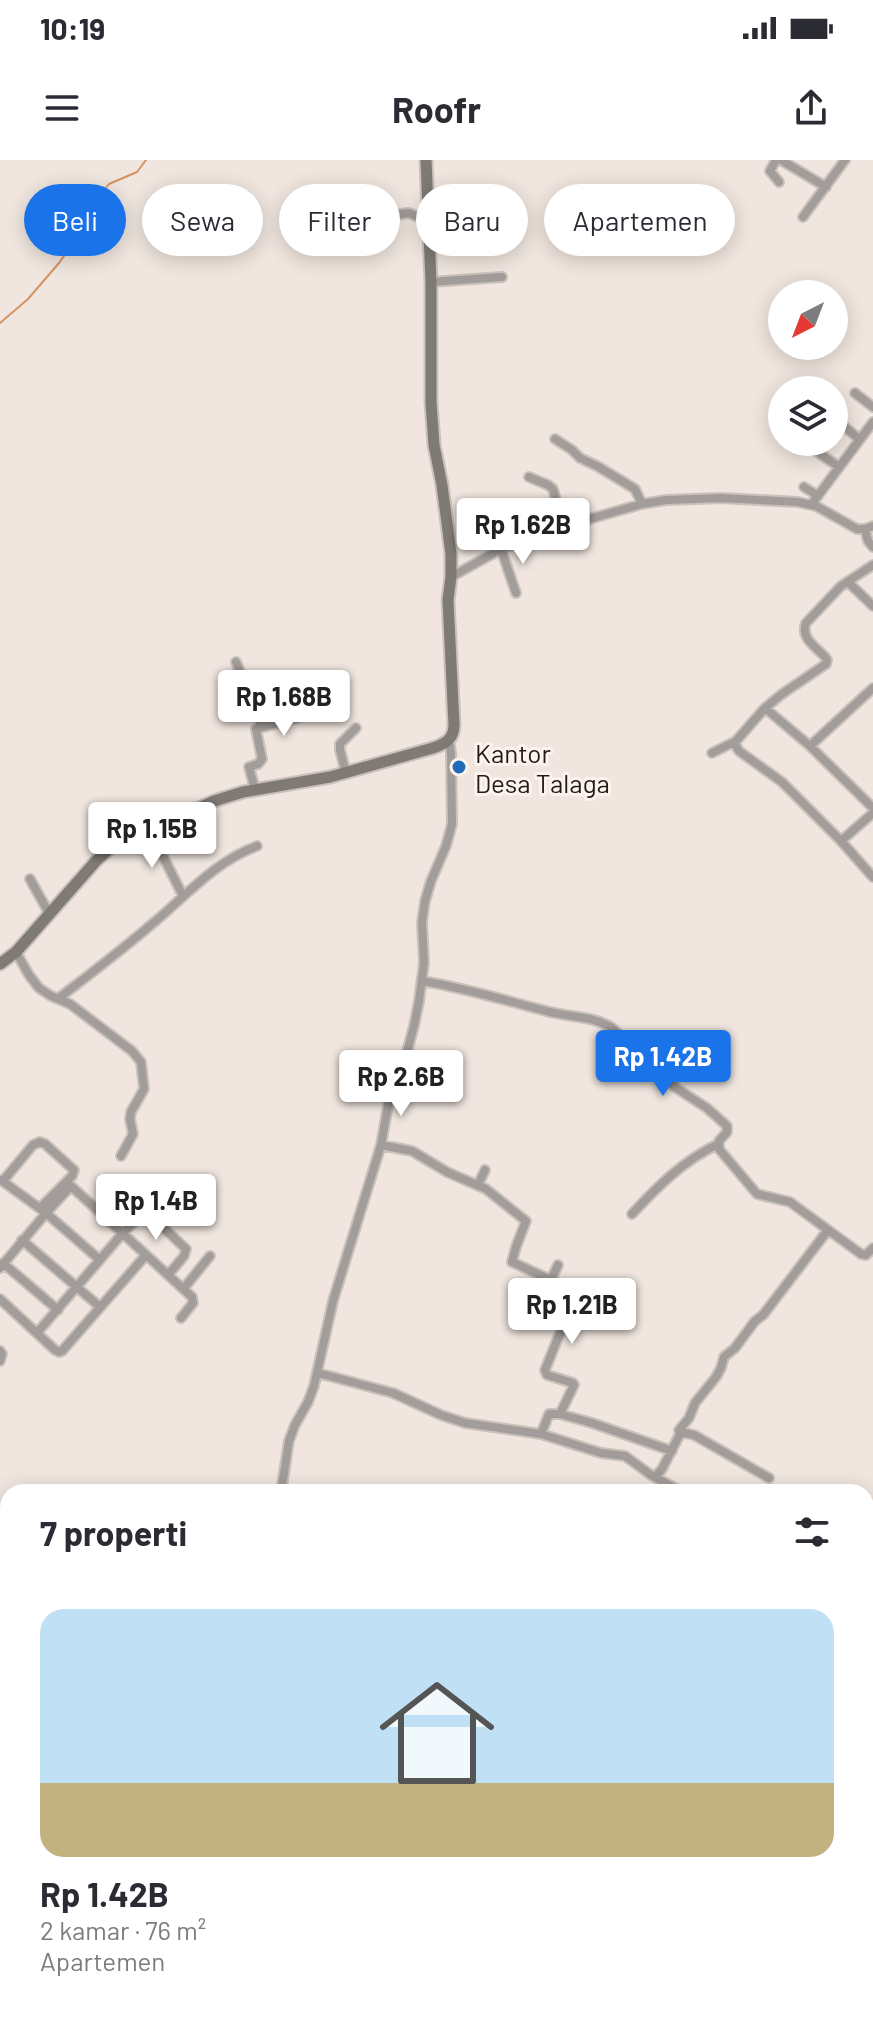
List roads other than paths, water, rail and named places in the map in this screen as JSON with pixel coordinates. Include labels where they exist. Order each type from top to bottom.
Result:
[{"type":"street","points":[[426,160],[427,184]]},
{"type":"street","points":[[779,182],[770,171],[779,160],[826,187]]},
{"type":"street","points":[[803,217],[844,160]]},
{"type":"street","points":[[282,1484],[292,1433],[318,1373],[328,1320],[381,1145],[389,1098],[409,1045],[424,963],[422,922],[425,901],[452,824],[449,740],[454,730],[448,600],[451,577],[445,503],[432,425],[430,256]]},
{"type":"street","points":[[431,282],[502,277]]},
{"type":"street","points":[[855,393],[873,407]]},
{"type":"street","points":[[811,505],[873,422]]},
{"type":"street","points":[[848,430],[859,439]]},
{"type":"street","points":[[555,439],[580,458],[635,489],[642,504]]},
{"type":"street","points":[[823,456],[839,467]]},
{"type":"street","points":[[529,477],[553,489],[563,526]]},
{"type":"street","points":[[804,487],[818,496]]},
{"type":"street","points":[[451,577],[501,549],[563,526],[666,500],[721,498],[811,505],[857,529],[869,528],[868,541],[873,547]]},
{"type":"street","points":[[501,549],[516,593]]},
{"type":"street","points":[[712,753],[736,741],[765,708],[827,662],[807,638],[803,628],[841,586],[873,565]]},
{"type":"street","points":[[848,582],[873,606]]},
{"type":"street","points":[[236,662],[262,727]]},
{"type":"street","points":[[810,746],[873,688]]},
{"type":"street","points":[[255,789],[249,767],[262,759],[256,729],[303,716],[310,711],[309,708]]},
{"type":"street","points":[[765,708],[810,746],[873,810],[841,841]]},
{"type":"street","points":[[346,773],[340,744],[356,728]]},
{"type":"street","points":[[0,964],[16,952],[114,843],[214,801],[255,789],[346,773],[433,748],[449,740]]},
{"type":"street","points":[[736,741],[735,748],[782,782],[873,877]]},
{"type":"street","points":[[149,828],[183,896]]},
{"type":"street","points":[[59,998],[148,928],[200,880],[225,862],[257,846]]},
{"type":"street","points":[[30,879],[50,915]]},
{"type":"street","points":[[16,952],[39,988],[70,1004],[132,1051],[143,1065],[144,1089],[130,1115],[133,1134],[121,1156]]},
{"type":"street","points":[[422,981],[605,1023],[676,1088],[707,1108],[727,1126],[727,1132],[718,1144],[674,1171],[632,1214]]},
{"type":"street","points":[[58,1310],[2,1266],[43,1210],[68,1184],[74,1170],[40,1142],[33,1145],[1,1180],[43,1210],[100,1260]]},
{"type":"street","points":[[718,1144],[757,1194],[786,1200],[864,1255],[873,1248]]},
{"type":"street","points":[[381,1145],[412,1151],[447,1172],[478,1185],[526,1221],[512,1262],[551,1280],[581,1306],[560,1333],[545,1370],[547,1375],[574,1385],[560,1414]]},
{"type":"street","points":[[478,1185],[485,1170]]},
{"type":"street","points":[[68,1184],[192,1297],[193,1303],[181,1318]]},
{"type":"street","points":[[37,1333],[142,1214],[146,1213],[186,1249],[168,1275]]},
{"type":"street","points":[[655,1477],[672,1451],[679,1430],[689,1418],[695,1403],[721,1368],[724,1357],[763,1315],[828,1230]]},
{"type":"street","points":[[22,1240],[100,1307]]},
{"type":"street","points":[[0,1299],[59,1352],[146,1255]]},
{"type":"street","points":[[184,1288],[210,1256]]},
{"type":"street","points":[[551,1280],[558,1265]]},
{"type":"street","points":[[0,1351],[0,1361]]},
{"type":"street","points":[[318,1373],[393,1393],[465,1423],[541,1434],[601,1453],[625,1456],[668,1484]]},
{"type":"street","points":[[541,1434],[549,1414],[560,1414],[672,1451]]},
{"type":"street","points":[[680,1434],[694,1435],[769,1478]]},
{"type":"waterway","points":[[0,323],[28,299],[59,263],[79,235],[85,214],[109,184],[137,172],[146,160]]},
{"type":"place","name":"Kantor Desa Talaga","points":[[459,767]]}]
